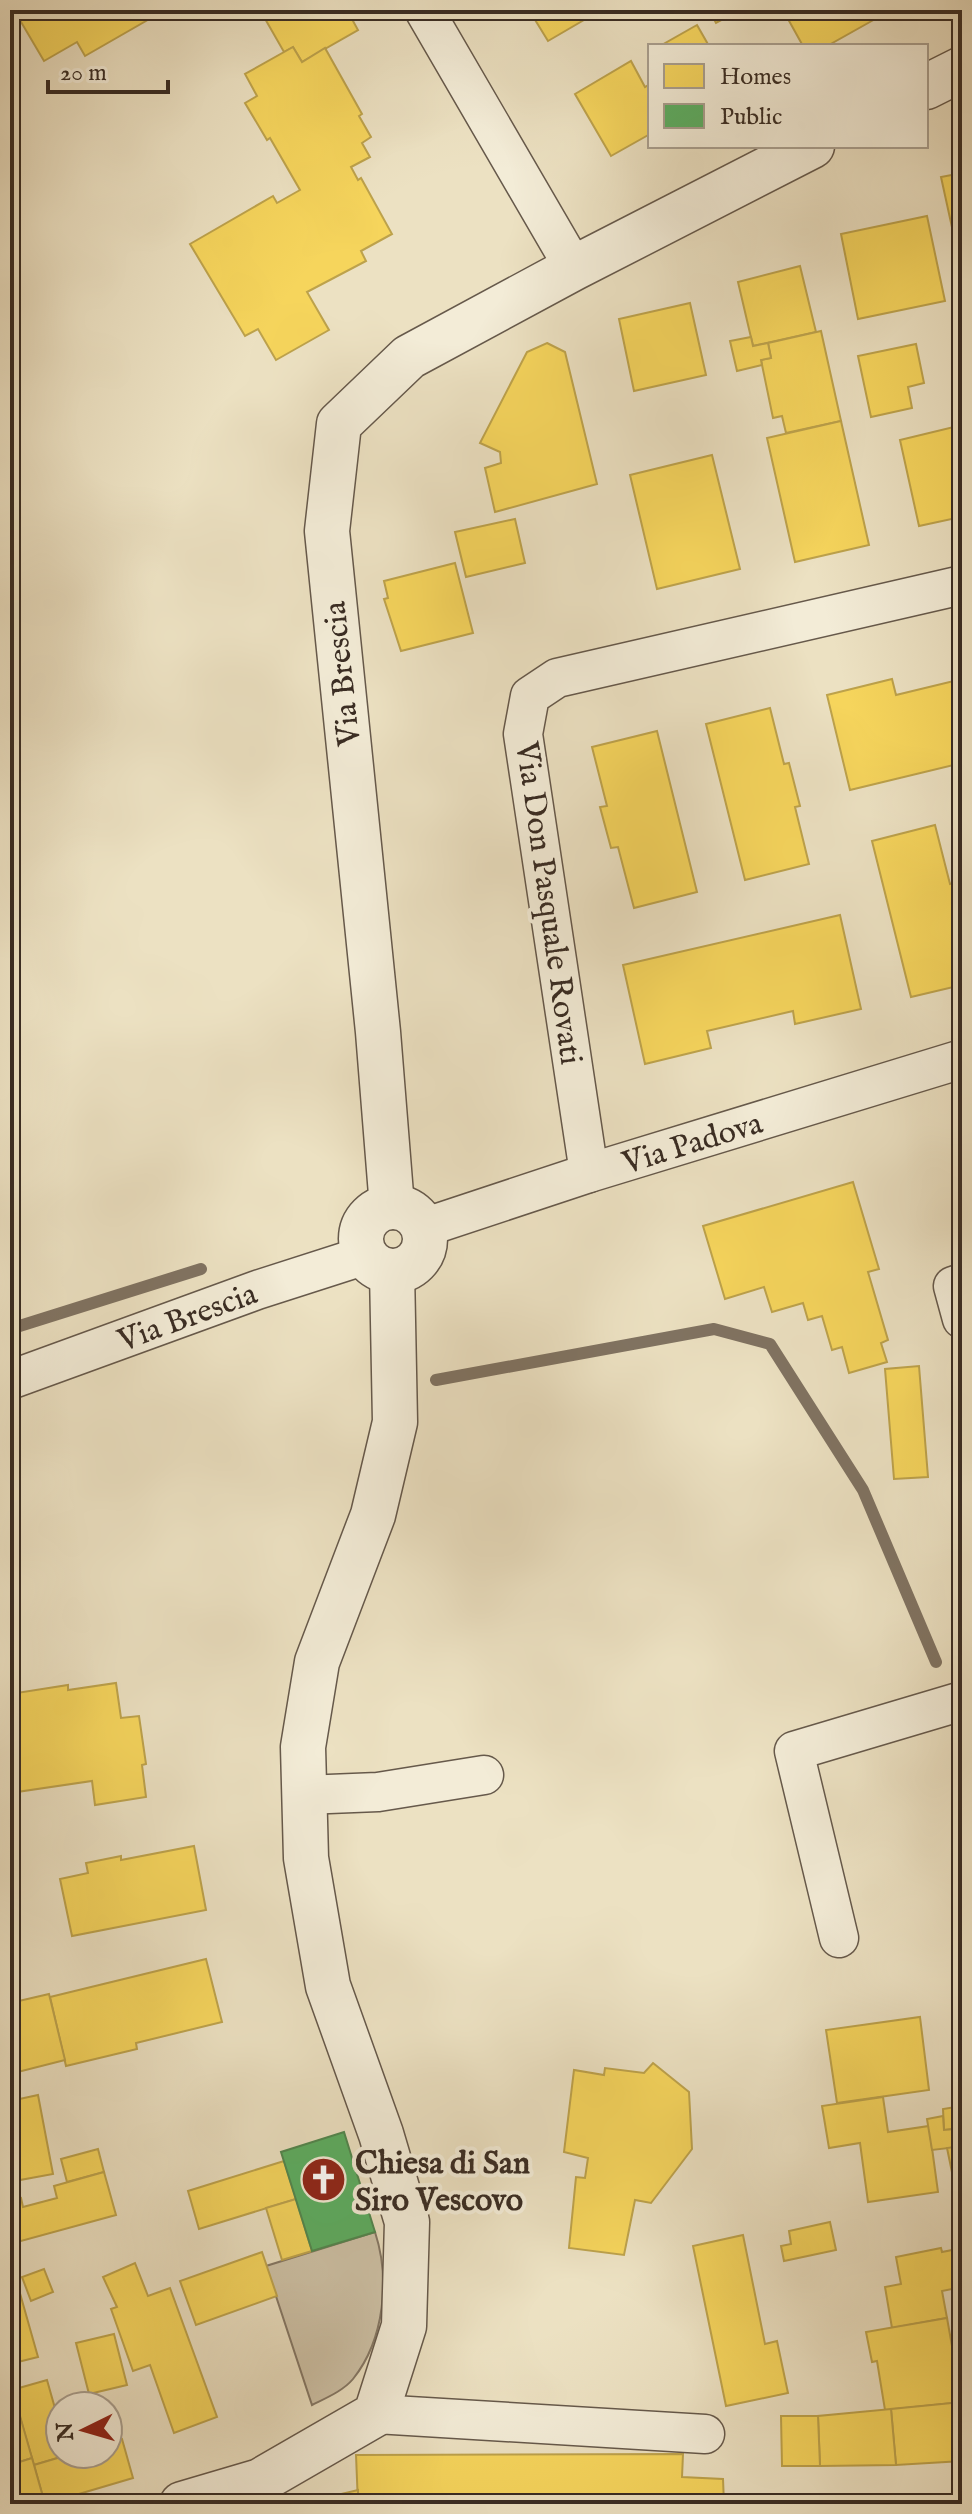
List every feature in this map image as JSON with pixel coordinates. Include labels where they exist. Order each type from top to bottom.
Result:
[{"type":"street","points":[[424,10],[574,268]]},
{"type":"street","points":[[928,86],[962,69]]},
{"type":"street","name":"Via Brescia","points":[[407,1218],[378,1032],[327,531],[339,424],[409,357],[808,148]]},
{"type":"street","name":"Via Don Pasquale Rovati","points":[[589,1173],[523,734],[530,696],[557,678],[962,585]]},
{"type":"street","name":"Via Padova","points":[[407,1218],[589,1173],[962,1059]]},
{"type":"street","points":[[376,2414],[404,2326],[407,2222],[381,2134],[328,1986],[306,1858],[303,1747],[317,1662],[373,1515],[395,1422],[379,1263],[362,1245],[362,1234],[372,1215],[407,1218]]},
{"type":"street","name":"Via Brescia","points":[[10,1380],[257,1290],[379,1263]]},
{"type":"street","points":[[962,1283],[953,1286],[962,1319]]},
{"type":"street","points":[[839,1938],[794,1751],[962,1701]]},
{"type":"street","points":[[304,1795],[378,1792],[484,1775]]},
{"type":"street","points":[[182,2504],[260,2481],[376,2414],[705,2434]]},
{"type":"shaded area","points":[[375,2232],[380,2250],[383,2288],[382,2308],[372,2346],[349,2383],[312,2405],[266,2266]]},
{"type":"building: Homes","points":[[14,10],[165,10],[85,56],[77,42],[44,61]]},
{"type":"building: Homes","points":[[260,10],[347,10],[358,30],[302,62],[293,47],[284,52]]},
{"type":"building: Homes","points":[[529,10],[601,10],[548,41]]},
{"type":"building: Homes","points":[[709,10],[740,10],[716,23]]},
{"type":"building: Homes","points":[[783,10],[872,10],[877,18],[831,44],[802,44]]},
{"type":"building: Homes","points":[[697,25],[708,44],[664,44]]},
{"type":"building: Homes","points":[[293,47],[302,62],[325,48],[362,114],[359,116],[371,137],[362,143],[370,157],[351,167],[358,180],[361,178],[392,234],[361,251],[366,261],[307,292],[329,330],[276,360],[258,329],[245,336],[190,244],[273,196],[277,203],[300,190],[270,138],[267,140],[245,103],[257,96],[245,74]]},
{"type":"building: Homes","points":[[631,61],[645,87],[648,85],[648,135],[611,156],[575,94]]},
{"type":"building: Homes","points":[[962,173],[962,263],[960,264],[941,177]]},
{"type":"building: Homes","points":[[927,216],[945,301],[858,319],[841,234]]},
{"type":"building: Homes","points":[[800,266],[816,332],[753,346],[738,282]]},
{"type":"building: Homes","points":[[690,303],[706,375],[634,391],[619,319]]},
{"type":"building: Homes","points":[[821,331],[841,421],[786,433],[782,416],[773,418],[761,360],[771,358],[768,343]]},
{"type":"building: Homes","points":[[751,337],[753,346],[768,343],[771,358],[761,360],[762,365],[737,371],[730,341]]},
{"type":"building: Homes","points":[[547,343],[565,352],[597,484],[495,512],[485,468],[501,463],[500,452],[480,443],[527,352]]},
{"type":"building: Homes","points":[[916,344],[924,383],[908,387],[912,408],[871,417],[858,356]]},
{"type":"building: Homes","points":[[841,421],[869,545],[795,562],[767,438]]},
{"type":"building: Homes","points":[[962,425],[961,517],[919,526],[900,440]]},
{"type":"building: Homes","points":[[712,455],[740,569],[657,589],[630,475]]},
{"type":"building: Homes","points":[[515,519],[525,563],[466,577],[455,532]]},
{"type":"building: Homes","points":[[455,563],[473,633],[401,651],[384,599],[388,598],[384,581]]},
{"type":"building: Homes","points":[[892,679],[896,695],[962,679],[962,763],[850,790],[827,695]]},
{"type":"building: Homes","points":[[770,708],[784,764],[789,763],[800,806],[795,807],[809,864],[745,880],[706,724]]},
{"type":"building: Homes","points":[[657,731],[697,892],[634,908],[618,847],[611,848],[600,807],[607,806],[592,747]]},
{"type":"building: Homes","points":[[935,825],[950,884],[956,882],[962,905],[962,985],[911,997],[872,841]]},
{"type":"building: Homes","points":[[840,915],[861,1009],[795,1024],[793,1011],[707,1031],[711,1048],[645,1064],[623,965]]},
{"type":"building: Homes","points":[[853,1182],[879,1269],[868,1272],[888,1340],[881,1343],[887,1362],[849,1373],[842,1347],[832,1350],[822,1316],[808,1320],[803,1303],[772,1312],[764,1287],[725,1299],[703,1226]]},
{"type":"building: Homes","points":[[919,1366],[928,1477],[894,1479],[885,1369]]},
{"type":"building: Homes","points":[[116,1683],[121,1718],[139,1716],[146,1764],[142,1765],[146,1797],[95,1805],[92,1781],[10,1793],[10,1694],[68,1685],[68,1690]]},
{"type":"building: Homes","points":[[194,1846],[206,1910],[72,1936],[60,1879],[88,1873],[86,1863],[121,1856],[121,1860]]},
{"type":"building: Homes","points":[[206,1959],[222,2022],[136,2043],[137,2049],[66,2066],[50,1997]]},
{"type":"building: Homes","points":[[49,1994],[65,2060],[10,2074],[10,2003]]},
{"type":"building: Homes","points":[[920,2017],[929,2090],[837,2103],[826,2030]]},
{"type":"building: Homes","points":[[653,2063],[689,2092],[692,2149],[651,2203],[635,2200],[624,2255],[569,2248],[576,2177],[585,2178],[588,2158],[564,2152],[574,2070],[604,2075],[605,2068],[644,2073]]},
{"type":"building: Homes","points":[[38,2095],[53,2174],[20,2180],[10,2130],[10,2101]]},
{"type":"building: Homes","points":[[883,2097],[888,2132],[929,2126],[938,2192],[868,2202],[860,2143],[829,2148],[822,2106]]},
{"type":"building: Homes","points":[[962,2106],[962,2128],[944,2130],[943,2109]]},
{"type":"building: Homes","points":[[943,2116],[944,2130],[955,2129],[958,2147],[932,2150],[927,2119]]},
{"type":"building: Homes","points":[[962,2146],[962,2221],[947,2148]]},
{"type":"building: Homes","points":[[98,2149],[104,2172],[67,2182],[61,2159]]},
{"type":"building: Homes","points":[[284,2161],[296,2199],[199,2229],[188,2191]]},
{"type":"building: Homes","points":[[104,2172],[116,2215],[10,2244],[10,2201],[21,2198],[23,2207],[57,2198],[54,2186]]},
{"type":"building: Homes","points":[[296,2199],[312,2251],[282,2260],[266,2208]]},
{"type":"building: Homes","points":[[830,2222],[836,2250],[784,2261],[781,2246],[791,2244],[789,2231]]},
{"type":"building: Homes","points":[[743,2235],[765,2344],[777,2341],[788,2393],[726,2406],[693,2246]]},
{"type":"building: Homes","points":[[941,2248],[942,2252],[962,2248],[962,2287],[942,2291],[947,2318],[892,2328],[885,2287],[901,2284],[896,2257]]},
{"type":"building: Homes","points":[[262,2252],[277,2296],[196,2325],[180,2281]]},
{"type":"building: Homes","points":[[10,2258],[38,2357],[10,2364]]},
{"type":"building: Homes","points":[[135,2263],[148,2296],[170,2288],[217,2417],[174,2433],[150,2365],[133,2371],[111,2309],[117,2307],[103,2277]]},
{"type":"building: Homes","points":[[44,2269],[53,2292],[31,2301],[22,2277]]},
{"type":"building: Homes","points":[[947,2318],[962,2402],[885,2410],[877,2361],[872,2362],[866,2332]]},
{"type":"building: Homes","points":[[114,2334],[127,2385],[88,2390],[76,2343]]},
{"type":"building: Homes","points":[[47,2380],[50,2390],[44,2390],[44,2462],[34,2465],[12,2390]]},
{"type":"building: Homes","points":[[16,2402],[32,2458],[10,2465],[10,2403]]},
{"type":"building: Homes","points":[[962,2402],[962,2461],[896,2465],[891,2409]]},
{"type":"building: Homes","points":[[891,2409],[896,2465],[820,2466],[818,2416]]},
{"type":"building: Homes","points":[[781,2416],[818,2416],[820,2466],[782,2466]]},
{"type":"building: Homes","points":[[124,2446],[133,2478],[45,2504],[34,2465],[44,2462],[44,2470],[124,2470]]},
{"type":"building: Homes","points":[[683,2454],[682,2477],[723,2479],[724,2504],[358,2504],[356,2455]]},
{"type":"building: Homes","points":[[32,2458],[45,2504],[10,2504],[10,2465]]},
{"type":"building: Homes","points":[[358,2490],[358,2504],[299,2504]]},
{"type":"building: Homes","points":[[962,2499],[962,2504],[852,2504],[852,2502]]},
{"type":"building: Public","name":"Chiesa di San Siro Vescovo","points":[[344,2132],[375,2232],[312,2251],[281,2152]]},
{"type":"waterway","points":[[10,1329],[201,1269]]},
{"type":"waterway","points":[[436,1380],[714,1329],[770,1344],[863,1490],[936,1662]]},
{"type":"place","name":"Chiesa di San Siro Vescovo","points":[[324,2180]]}]
